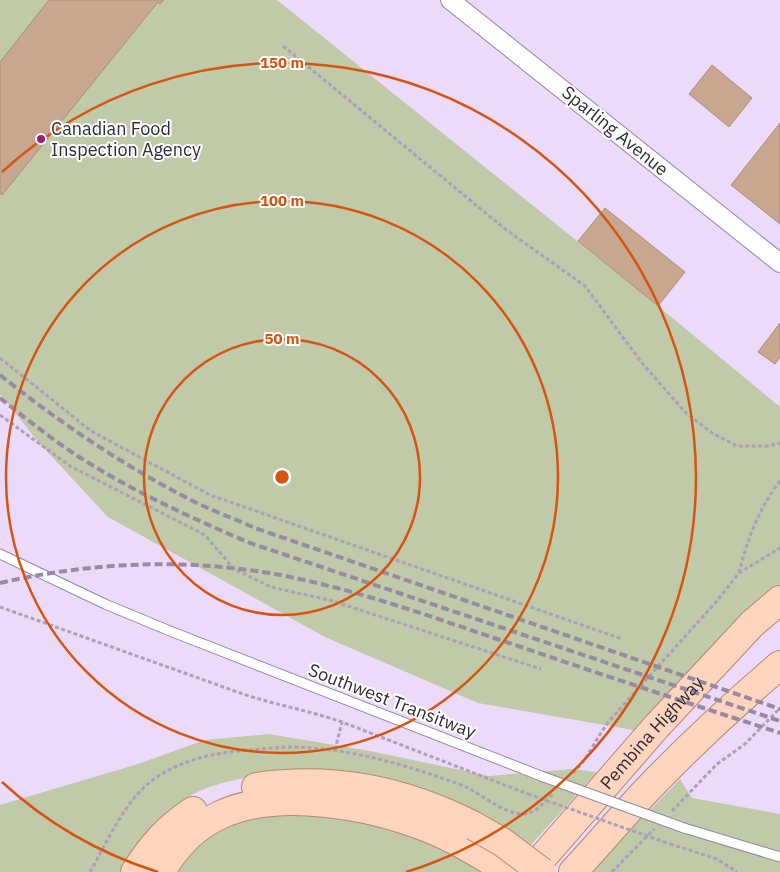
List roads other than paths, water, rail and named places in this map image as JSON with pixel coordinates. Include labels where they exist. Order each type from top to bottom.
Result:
[{"type":"main road","name":"Pembina Highway","points":[[530,872],[656,727],[752,624],[780,600]]},
{"type":"main road","name":"Pembina Highway","points":[[573,872],[644,793],[720,719],[780,665]]},
{"type":"main road","points":[[135,872],[161,836],[186,816],[216,798],[250,788],[312,782],[359,787],[414,800],[467,834],[508,872]]},
{"type":"main road","points":[[161,872],[176,849],[195,830],[221,814],[264,803],[324,802],[367,809],[502,842],[542,872]]},
{"type":"street","name":"Sparling Avenue","points":[[450,0],[780,263]]},
{"type":"lane","name":"Southwest Transitway","points":[[0,554],[105,604],[170,631],[540,776],[684,828],[780,856]]},
{"type":"railway","points":[[0,375],[68,426],[115,457],[197,503],[255,528],[780,709]]},
{"type":"railway","points":[[0,398],[64,447],[115,479],[182,513],[250,543],[780,721]]},
{"type":"railway","points":[[0,583],[79,569],[158,564],[198,565],[278,575],[342,589],[392,604],[780,733]]},
{"type":"place","name":"Canadian Food Inspection Agency","points":[[41,139]]}]
